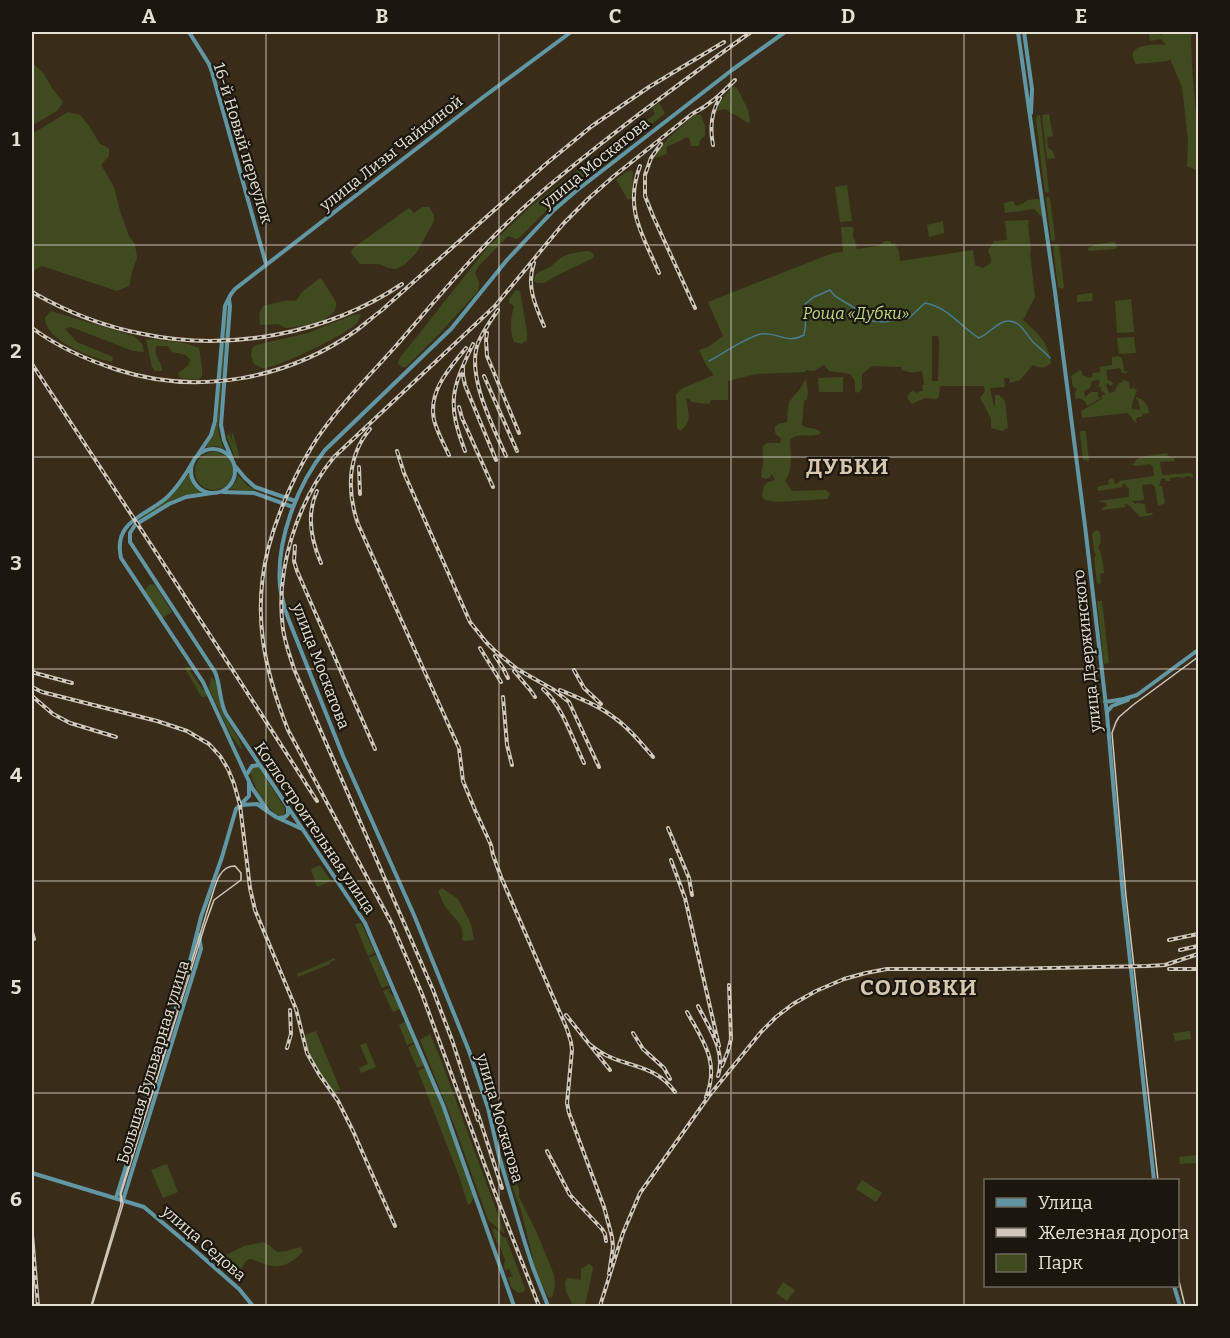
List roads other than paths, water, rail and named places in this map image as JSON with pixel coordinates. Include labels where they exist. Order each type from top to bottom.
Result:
[{"type":"main road","name":"16-й Новый переулок","points":[[187,32],[212,72],[266,264]]},
{"type":"main road","name":"улица Лизы Чайкиной","points":[[229,298],[235,289],[266,264],[571,32]]},
{"type":"main road","name":"улица Москатова","points":[[548,1306],[533,1268],[499,1156],[488,1108],[469,1051],[288,618],[281,596],[280,570],[284,541],[295,501],[312,468],[325,450],[451,329],[507,260],[547,216],[732,70],[785,32]]},
{"type":"main road","name":"улица Дзержинского","points":[[1018,32],[1083,508],[1107,712],[1124,907],[1154,1179]]},
{"type":"main road","name":"улица Дзержинского","points":[[1024,32],[1032,89],[1031,120]]},
{"type":"main road","points":[[229,298],[221,425],[224,440],[235,466],[255,487],[295,501]]},
{"type":"main road","points":[[229,298],[225,306],[215,421],[211,435],[195,458],[192,466],[193,479],[200,489],[212,493],[254,493],[293,507]]},
{"type":"main road","points":[[195,458],[207,450],[219,449],[232,459]]},
{"type":"main road","name":"Котлостроительная улица","points":[[195,458],[165,499],[126,527],[121,536],[119,550],[121,558],[207,688],[249,781],[258,799],[268,811]]},
{"type":"main road","points":[[219,492],[228,488],[233,480],[235,466]]},
{"type":"main road","name":"Котлостроительная улица","points":[[212,493],[186,497],[169,504],[135,525],[129,537],[133,547],[215,672],[222,706],[226,714],[365,923],[443,1105],[514,1306]]},
{"type":"main road","points":[[1107,712],[1112,706],[1137,696],[1198,650]]},
{"type":"main road","points":[[1105,702],[1137,696]]},
{"type":"main road","points":[[247,775],[252,766],[259,765]]},
{"type":"main road","points":[[240,805],[249,796],[249,781]]},
{"type":"main road","points":[[240,805],[257,804],[276,817],[302,829]]},
{"type":"main road","name":"Большая Бульварная улица","points":[[117,1198],[236,809],[240,805]]},
{"type":"main road","points":[[276,817],[285,817],[288,814],[288,808]]},
{"type":"main road","name":"Большая Бульварная улица","points":[[123,1200],[201,949],[198,931]]},
{"type":"main road","name":"улица Седова","points":[[32,1173],[147,1209],[239,1289],[253,1306]]},
{"type":"main road","points":[[1174,1287],[1180,1306]]},
{"type":"waterway","points":[[709,361],[741,342],[761,334],[792,339],[804,335],[805,304],[830,290],[835,296],[872,321],[884,322],[909,318],[925,303],[948,313],[979,338],[1003,322],[1017,323],[1050,358]]},
{"type":"tram line","points":[[1158,1179],[1126,896],[1112,733],[1119,717],[1198,657]]},
{"type":"tram line","points":[[91,1306],[121,1204],[120,1194],[215,885],[224,870],[235,866],[241,873],[241,880],[214,900],[205,925],[121,1194],[123,1204],[92,1306]]},
{"type":"tram line","points":[[1179,1281],[1185,1306]]},
{"type":"railway","points":[[539,1306],[422,994],[392,924],[288,730],[272,685],[263,641],[261,619],[263,573],[272,535],[283,505],[318,437],[345,402],[456,277],[504,226],[562,174],[751,32]]},
{"type":"railway","points":[[32,328],[62,347],[106,366],[149,378],[180,382],[211,382],[242,378],[302,361],[357,330],[382,310],[547,163],[592,126],[649,87],[724,42]]},
{"type":"railway","points":[[478,1120],[433,990],[294,669],[286,644],[281,607],[286,561],[299,516],[309,495],[334,457],[495,306],[563,224],[588,199],[692,114],[715,99],[735,80]]},
{"type":"railway","points":[[713,145],[712,121],[720,98]]},
{"type":"railway","points":[[661,144],[651,158],[645,175],[645,196],[695,308]]},
{"type":"railway","points":[[640,166],[636,181],[634,208],[641,233],[659,273]]},
{"type":"railway","points":[[534,263],[531,287],[544,326]]},
{"type":"railway","points":[[32,292],[72,312],[114,327],[176,339],[209,341],[243,339],[310,327],[373,301],[402,284]]},
{"type":"railway","points":[[498,310],[478,343],[475,370],[488,416],[506,456]]},
{"type":"railway","points":[[487,333],[487,356],[519,433]]},
{"type":"railway","points":[[465,451],[459,435],[454,397],[460,373],[473,344]]},
{"type":"railway","points":[[449,455],[434,420],[434,399],[441,381],[466,348]]},
{"type":"railway","points":[[32,364],[317,801]]},
{"type":"railway","points":[[463,368],[465,385],[496,460]]},
{"type":"railway","points":[[484,376],[517,451]]},
{"type":"railway","points":[[459,407],[493,487]]},
{"type":"railway","points":[[370,429],[362,440],[353,462],[351,487],[354,512],[459,748],[463,781],[491,845],[501,877],[567,1029],[572,1050],[567,1103],[604,1207],[612,1237],[613,1247],[609,1274]]},
{"type":"railway","points":[[397,451],[404,473],[470,622],[486,642],[517,669],[554,690],[569,702],[599,767]]},
{"type":"railway","points":[[359,467],[360,494]]},
{"type":"railway","points":[[317,491],[312,509],[311,527],[321,563]]},
{"type":"railway","points":[[295,546],[294,561],[297,571],[375,749]]},
{"type":"railway","points":[[480,648],[501,682]]},
{"type":"railway","points":[[495,656],[508,678]]},
{"type":"railway","points":[[574,670],[584,688],[601,704]]},
{"type":"railway","points":[[32,671],[72,683]]},
{"type":"railway","points":[[514,671],[535,697]]},
{"type":"railway","points":[[32,687],[42,692],[157,721],[187,731],[209,744],[220,756],[228,769],[240,805],[250,888],[255,910],[296,1009],[307,1053],[338,1101],[395,1226]]},
{"type":"railway","points":[[543,689],[562,714],[584,763]]},
{"type":"railway","points":[[560,690],[610,714],[631,732],[653,757]]},
{"type":"railway","points":[[32,696],[53,714],[70,723],[116,737]]},
{"type":"railway","points":[[503,697],[507,745],[512,765]]},
{"type":"railway","points":[[668,828],[689,878],[692,895]]},
{"type":"railway","points":[[671,860],[685,898],[719,1046]]},
{"type":"railway","points":[[32,932],[34,939]]},
{"type":"railway","points":[[1169,940],[1198,934]]},
{"type":"railway","points":[[1180,950],[1198,946]]},
{"type":"railway","points":[[600,1306],[623,1233],[640,1193],[709,1096],[761,1032],[793,1004],[844,979],[887,969],[1148,966],[1165,965],[1198,954]]},
{"type":"railway","points":[[1169,969],[1198,969]]},
{"type":"railway","points":[[722,1066],[731,1039],[729,985]]},
{"type":"railway","points":[[698,1006],[718,1049],[720,1058],[718,1076]]},
{"type":"railway","points":[[287,1048],[291,1034],[290,1010]]},
{"type":"railway","points":[[687,1012],[708,1052],[711,1073],[706,1097]]},
{"type":"railway","points":[[566,1015],[610,1070]]},
{"type":"railway","points":[[633,1033],[643,1049],[664,1068],[670,1079]]},
{"type":"railway","points":[[589,1044],[607,1056],[653,1073],[675,1092]]},
{"type":"railway","points":[[477,1111],[502,1188]]},
{"type":"railway","points":[[547,1151],[570,1195],[602,1229],[606,1241]]},
{"type":"railway","points":[[32,1235],[38,1306]]},
{"type":"district","name":"ДУБКИ","points":[[848,466]]},
{"type":"district","name":"СОЛОВКИ","points":[[919,987]]},
{"type":"park label","name":"Роща «Дубки»","points":[[856,313]]}]
